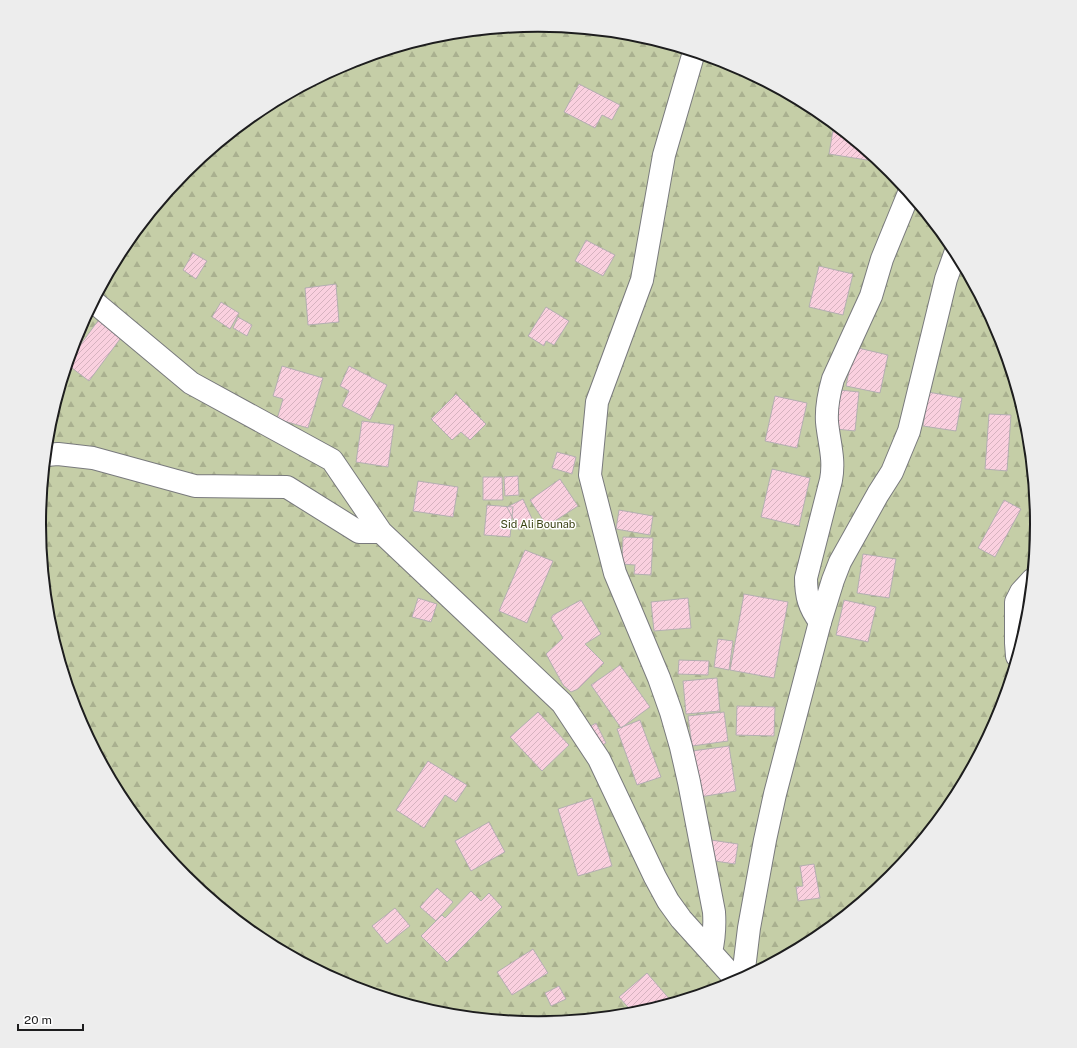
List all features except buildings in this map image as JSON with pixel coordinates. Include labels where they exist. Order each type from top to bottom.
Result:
[{"type":"street","points":[[693,57],[664,155],[642,280],[597,402],[590,475],[615,573],[659,678],[681,747],[714,912],[715,926],[711,952]]},
{"type":"street","points":[[820,622],[808,601],[806,578],[833,470],[833,460],[827,421],[829,393],[832,379],[871,296],[882,259],[907,199]]},
{"type":"street","points":[[744,971],[749,928],[764,840],[820,622],[840,562],[892,472],[909,432],[946,279],[953,259]]},
{"type":"street","points":[[98,305],[191,383],[332,460],[381,532],[562,703],[599,759],[655,877],[668,901],[681,919],[733,976]]},
{"type":"street","points":[[52,455],[93,458],[195,486],[287,488],[359,532],[381,532]]},
{"type":"street","points":[[1016,642],[1016,602],[1026,587]]},
{"type":"green space","name":"Sid Ali Bounab","points":[[506,33],[571,33],[603,36],[634,41],[697,58],[727,69],[784,98],[812,115],[863,154],[886,176],[929,224],[965,278],[980,306],[993,336],[1014,397],[1021,428],[1029,492],[1029,556],[1026,588],[1014,651],[1004,682],[980,742],[965,770],[929,824],[908,848],[863,894],[838,914],[812,933],[756,965],[727,979],[666,999],[634,1007],[571,1015],[538,1016],[474,1012],[443,1007],[380,990],[350,979],[292,950],[265,933],[214,894],[191,872],[148,824],[112,770],[97,742],[84,712],[63,651],[51,588],[46,524],[51,460],[56,428],[63,397],[84,336],[97,306],[129,251],[148,224],[191,176],[214,154],[265,115],[293,98],[350,69],[380,58],[443,41]]}]
